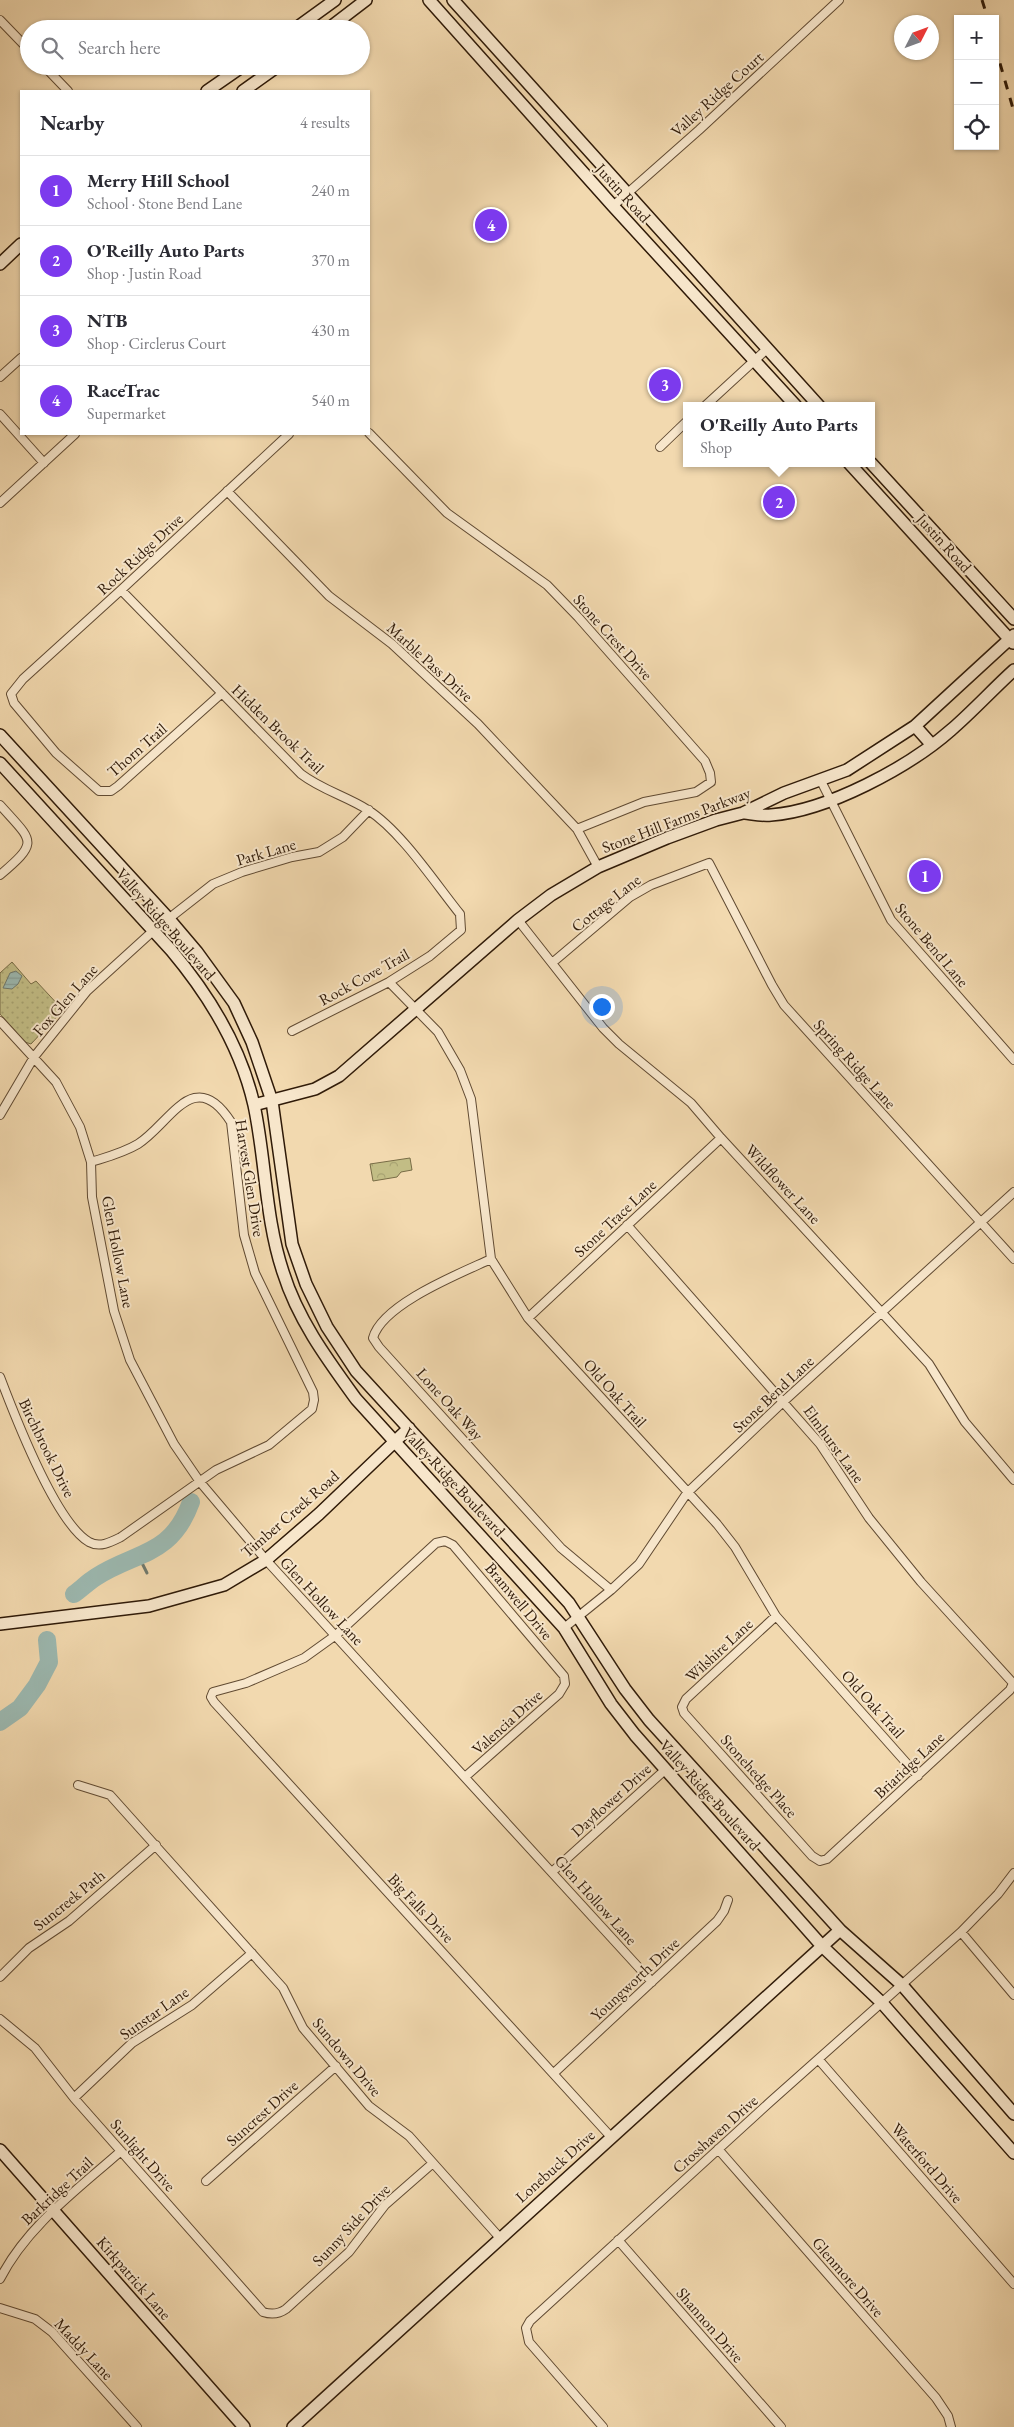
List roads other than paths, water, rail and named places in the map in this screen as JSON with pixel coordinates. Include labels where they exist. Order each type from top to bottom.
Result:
[{"type":"main road","points":[[307,20],[334,0]]},
{"type":"main road","points":[[340,20],[366,0]]},
{"type":"main road","name":"Justin Road","points":[[429,0],[613,206],[792,402]]},
{"type":"main road","name":"Justin Road","points":[[452,0],[815,402]]},
{"type":"main road","points":[[208,90],[230,75]]},
{"type":"main road","points":[[244,90],[265,75]]},
{"type":"main road","points":[[0,264],[20,245]]},
{"type":"main road","name":"Justin Road","points":[[853,467],[1012,640]]},
{"type":"main road","name":"Justin Road","points":[[875,467],[1014,619]]},
{"type":"main road","points":[[876,493],[888,482]]},
{"type":"main road","name":"Stone Hill Farms Parkway","points":[[254,1105],[272,1102],[315,1089],[339,1076],[518,920],[551,895],[598,867],[675,835],[716,820],[743,813],[784,793],[847,770],[914,726],[1012,640]]},
{"type":"main road","points":[[743,813],[776,815],[831,802],[912,760],[951,731],[1014,670]]},
{"type":"main road","points":[[914,726],[932,745]]},
{"type":"main road","name":"Valley Ridge Boulevard","points":[[0,735],[169,919],[208,965],[234,1004],[252,1042],[272,1102],[292,1244],[306,1284],[327,1327],[356,1371],[534,1563],[579,1616],[625,1689],[648,1720],[840,1930],[902,1985],[1014,2114]]},
{"type":"main road","name":"Valley Ridge Boulevard","points":[[0,763],[190,973],[216,1014],[239,1060],[254,1105],[273,1241],[296,1307],[319,1348],[336,1372],[356,1399],[564,1628],[611,1704],[635,1735],[822,1946],[882,2003],[1014,2153]]},
{"type":"main road","name":"Timber Creek Road","points":[[0,1624],[149,1606],[224,1585],[266,1560],[319,1514],[409,1428]]},
{"type":"main road","name":"Lonebuck Drive","points":[[293,2427],[840,1930]]},
{"type":"main road","name":"Kirkpatrick Lane","points":[[0,2150],[244,2427]]},
{"type":"street","name":"Valley Ridge Court","points":[[613,206],[839,0]]},
{"type":"street","points":[[0,20],[20,41]]},
{"type":"street","points":[[53,75],[67,90]]},
{"type":"street","points":[[709,402],[767,349]]},
{"type":"street","points":[[0,377],[20,359]]},
{"type":"street","points":[[0,414],[44,462]]},
{"type":"street","points":[[660,447],[683,425]]},
{"type":"street","name":"Stone Crest Drive","points":[[370,434],[447,512],[547,586],[578,617],[705,761],[710,773],[711,782],[696,792],[644,802],[577,829]]},
{"type":"street","points":[[0,503],[74,435]]},
{"type":"street","name":"Rock Ridge Drive","points":[[11,694],[23,679],[288,435]]},
{"type":"street","name":"Marble Pass Drive","points":[[227,492],[329,596],[392,644],[478,724],[577,829],[598,867]]},
{"type":"street","name":"Hidden Brook Trail","points":[[121,590],[315,785],[369,810],[389,827],[460,914],[462,920]]},
{"type":"street","name":"Thorn Trail","points":[[11,694],[14,703],[56,753],[99,791],[111,791],[222,693]]},
{"type":"street","name":"Stone Bend Lane","points":[[821,781],[891,920],[1014,1060]]},
{"type":"street","points":[[0,806],[27,835],[29,845],[24,855],[0,875]]},
{"type":"street","name":"Park Lane","points":[[169,919],[213,884],[242,872],[292,857],[319,852],[343,837],[369,810]]},
{"type":"street","name":"Cottage Lane","points":[[552,963],[630,897],[651,885],[709,863]]},
{"type":"street","name":"Spring Ridge Lane","points":[[709,863],[784,1005],[1014,1259]]},
{"type":"street","name":"Fox Glen Lane","points":[[0,1115],[34,1057],[87,991],[153,931],[169,919]]},
{"type":"street","name":"Rock Cove Trail","points":[[292,1031],[389,982],[430,956],[461,930],[462,920]]},
{"type":"street","name":"Wildflower Lane","points":[[518,920],[603,1028],[619,1044],[691,1102],[721,1138],[929,1364],[965,1422],[1014,1480]]},
{"type":"street","name":"Old Oak Trail","points":[[389,982],[438,1032],[460,1070],[471,1098],[492,1259],[528,1318],[717,1524],[735,1547],[776,1616],[918,1776]]},
{"type":"street","name":"Glen Hollow Lane","points":[[0,1021],[56,1082],[80,1127],[90,1162],[92,1197],[100,1246],[114,1310],[130,1360],[174,1444],[200,1482],[266,1560],[652,1982]]},
{"type":"street","name":"Harvest Glen Drive","points":[[90,1162],[121,1152],[139,1143],[174,1109],[194,1098],[212,1099],[223,1109],[230,1122],[244,1235],[252,1264],[272,1313],[313,1392],[314,1400],[308,1413],[269,1445],[216,1470],[200,1482]]},
{"type":"street","name":"Stone Trace Lane","points":[[528,1318],[721,1138]]},
{"type":"street","name":"Stone Bend Lane","points":[[564,1628],[611,1590],[648,1553],[687,1493],[784,1401],[1014,1192]]},
{"type":"street","name":"Elmhurst Lane","points":[[627,1225],[784,1401],[820,1444],[875,1525],[921,1582],[1013,1683]]},
{"type":"street","name":"Lone Oak Way","points":[[492,1259],[423,1290],[382,1323],[373,1338],[379,1347],[561,1548],[611,1590]]},
{"type":"street","name":"Birchbrook Drive","points":[[0,1377],[43,1478],[70,1524],[90,1543],[105,1544],[121,1536],[200,1482]]},
{"type":"street","name":"Bramwell Drive","points":[[336,1635],[436,1543],[445,1541],[453,1545],[564,1676],[565,1684]]},
{"type":"street","name":"Wilshire Lane","points":[[682,1707],[686,1699],[776,1616]]},
{"type":"street","name":"Big Falls Drive","points":[[336,1635],[304,1658],[246,1683],[216,1690],[211,1697],[611,2137]]},
{"type":"street","name":"Briaridge Lane","points":[[820,1861],[828,1859],[918,1776],[1010,1690],[1013,1683]]},
{"type":"street","name":"Valencia Drive","points":[[465,1777],[559,1694],[565,1684]]},
{"type":"street","name":"Stonehedge Place","points":[[682,1707],[684,1712],[767,1806],[812,1856],[820,1861]]},
{"type":"street","name":"Dayflower Drive","points":[[552,1872],[666,1769]]},
{"type":"street","name":"Sundown Drive","points":[[78,1785],[110,1795],[283,1988],[303,2028],[370,2106],[409,2136],[500,2238]]},
{"type":"street","name":"Suncreek Path","points":[[0,1977],[30,1948],[69,1921],[156,1845]]},
{"type":"street","name":"Crosshaven Drive","points":[[603,2427],[529,2342],[526,2328],[538,2313],[618,2240],[961,1932],[993,1900],[1014,1873]]},
{"type":"street","name":"Youngworth Drive","points":[[554,2073],[717,1921],[724,1911],[728,1900]]},
{"type":"street","points":[[961,1932],[1014,1995]]},
{"type":"street","name":"Sunstar Lane","points":[[74,2098],[132,2043],[192,2006],[252,1954]]},
{"type":"street","name":"Sunlight Drive","points":[[0,2019],[35,2048],[74,2098],[263,2312]]},
{"type":"street","name":"Waterford Drive","points":[[819,2060],[1014,2284]]},
{"type":"street","name":"Suncrest Drive","points":[[206,2181],[336,2066]]},
{"type":"street","name":"Glenmore Drive","points":[[718,2149],[936,2398],[948,2416],[951,2427]]},
{"type":"street","name":"Barkridge Trail","points":[[0,2280],[21,2244],[54,2211],[121,2151]]},
{"type":"street","name":"Sunny Side Drive","points":[[263,2312],[275,2314],[286,2309],[349,2252],[373,2218],[385,2205],[433,2163]]},
{"type":"street","name":"Shannon Drive","points":[[618,2240],[781,2427]]},
{"type":"street","name":"Maddy Lane","points":[[0,2308],[34,2319],[52,2332],[137,2427]]},
{"type":"water","points":[[16,971],[22,976],[18,984],[12,989],[3,988],[10,973]]},
{"type":"waterway","points":[[74,1594],[96,1577],[163,1543],[183,1520],[191,1502]]},
{"type":"waterway","points":[[139,1557],[147,1573]]},
{"type":"waterway","points":[[0,1722],[20,1708],[37,1685],[49,1662],[47,1640]]},
{"type":"railway","points":[[982,0],[987,15]]},
{"type":"railway","points":[[999,60],[1014,112]]},
{"type":"place","name":"RaceTrac","points":[[491,225]]},
{"type":"place","name":"NTB","points":[[665,385]]},
{"type":"place","name":"O'Reilly Auto Parts","points":[[779,502]]},
{"type":"place","name":"Merry Hill School","points":[[925,876]]}]
